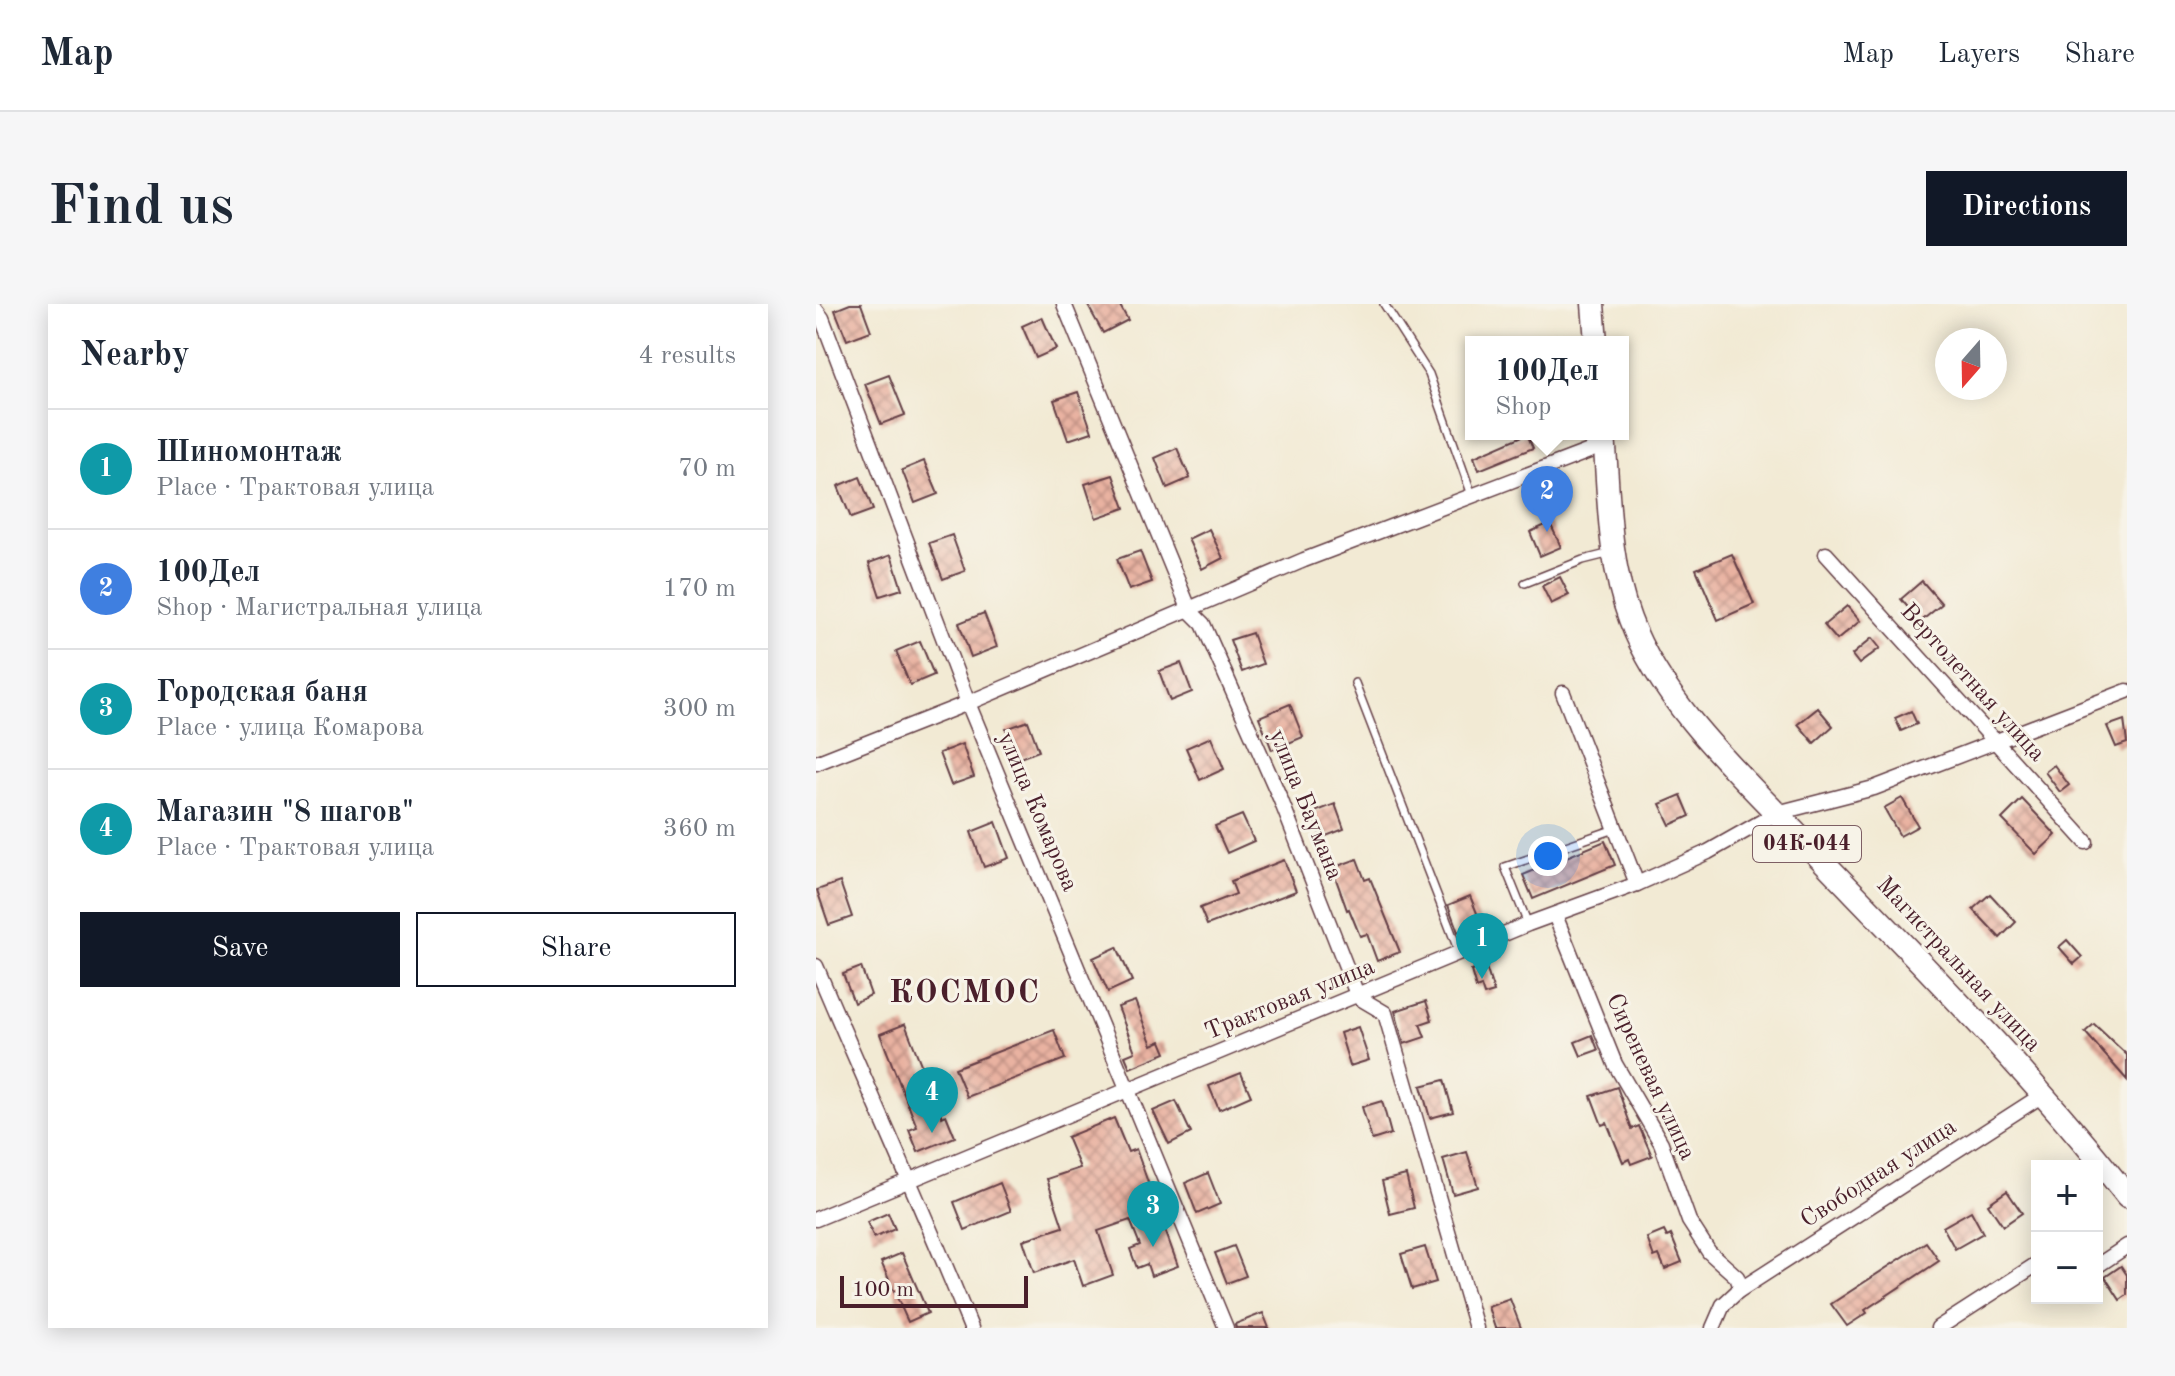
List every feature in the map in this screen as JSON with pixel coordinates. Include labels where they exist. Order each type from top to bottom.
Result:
[{"type":"main road","points":[[1593,304],[1596,336]]},
{"type":"main road","name":"Магистральная улица","points":[[1604,440],[1614,553],[1630,620],[1649,662],[1670,695],[1777,813],[2044,1094],[2127,1196]]},
{"type":"street","name":"улица Баумана","points":[[1064,304],[1190,611],[1203,624],[1280,798],[1358,997],[1385,1013],[1476,1328]]},
{"type":"street","name":"улица Комарова","points":[[816,310],[822,318],[968,703],[1226,1328]]},
{"type":"street","points":[[816,763],[1190,611],[1304,560],[1604,440]]},
{"type":"street","name":"Вертолетная улица","points":[[1826,554],[2086,842]]},
{"type":"street","name":"Трактовая улица","points":[[816,1219],[1528,924],[1637,884],[1708,852],[1777,813],[1874,788],[2127,691]]},
{"type":"street","points":[[1563,693],[1618,828],[1637,884]]},
{"type":"street","name":"Сиреневая улица","points":[[1555,915],[1615,1064],[1661,1143],[1689,1221],[1709,1252],[1737,1277],[1738,1291]]},
{"type":"street","points":[[816,966],[876,1108],[911,1180],[971,1328]]},
{"type":"street","name":"Свободная улица","points":[[1738,1291],[2044,1094]]},
{"type":"street","points":[[2103,1262],[2127,1246]]},
{"type":"street","points":[[1938,1328],[2031,1268]]},
{"type":"street","points":[[1713,1328],[1723,1305],[1738,1291]]},
{"type":"lane","points":[[1384,304],[1429,374],[1472,495]]},
{"type":"lane","points":[[1525,583],[1583,560],[1614,553]]},
{"type":"lane","points":[[1355,683],[1459,954]]},
{"type":"lane","points":[[1528,924],[1505,867],[1618,828]]},
{"type":"building","points":[[850,304],[861,304],[871,331],[847,340],[835,310]]},
{"type":"building","points":[[1087,304],[1119,304],[1128,320],[1103,333]]},
{"type":"building","points":[[1042,317],[1056,349],[1036,358],[1022,326]]},
{"type":"building","points":[[889,375],[905,415],[881,424],[865,384]]},
{"type":"building","points":[[1078,392],[1092,432],[1068,440],[1054,400]]},
{"type":"building","points":[[1513,440],[1530,440],[1533,448],[1479,470],[1474,457]]},
{"type":"building","points":[[1177,448],[1190,478],[1167,488],[1155,458]]},
{"type":"building","points":[[924,461],[938,494],[915,503],[902,470]]},
{"type":"building","points":[[1113,475],[1125,508],[1096,518],[1085,484]]},
{"type":"building","points":[[860,477],[873,510],[851,518],[838,486]]},
{"type":"building","points":[[1550,523],[1561,547],[1540,556],[1530,532]]},
{"type":"building","points":[[1209,529],[1223,558],[1202,569],[1188,539]]},
{"type":"building","points":[[952,535],[965,571],[943,579],[929,543]]},
{"type":"building","points":[[1140,551],[1152,582],[1129,590],[1117,559]]},
{"type":"building","points":[[1732,554],[1754,604],[1718,620],[1696,569]]},
{"type":"building","points":[[891,555],[902,589],[880,596],[869,563]]},
{"type":"building","points":[[1560,577],[1569,595],[1551,604],[1542,586]]},
{"type":"building","points":[[1922,581],[1942,604],[1920,622],[1901,599]]},
{"type":"building","points":[[1847,606],[1860,621],[1837,640],[1824,625]]},
{"type":"building","points":[[984,613],[997,647],[971,657],[959,623]]},
{"type":"building","points":[[1252,633],[1263,664],[1242,672],[1230,640]]},
{"type":"building","points":[[1872,638],[1880,648],[1859,664],[1852,655]]},
{"type":"building","points":[[920,641],[934,675],[910,685],[896,651]]},
{"type":"building","points":[[1181,663],[1192,692],[1170,701],[1159,671]]},
{"type":"building","points":[[1290,704],[1303,737],[1272,750],[1259,717]]},
{"type":"building","points":[[1818,708],[1833,726],[1814,743],[1798,724]]},
{"type":"building","points":[[1911,711],[1917,724],[1901,731],[1895,718]]},
{"type":"building","points":[[2124,720],[2127,743],[2116,747],[2107,726]]},
{"type":"building","points":[[1028,721],[1039,751],[1017,759],[1006,729]]},
{"type":"building","points":[[1211,737],[1224,769],[1200,780],[1186,748]]},
{"type":"building","points":[[962,744],[974,777],[951,785],[939,753]]},
{"type":"building","points":[[2054,765],[2069,785],[2060,792],[2045,772]]},
{"type":"building","points":[[1681,795],[1690,816],[1670,825],[1660,804]]},
{"type":"building","points":[[1902,798],[1918,826],[1900,836],[1884,808]]},
{"type":"building","points":[[2022,799],[2056,835],[2036,854],[2002,819]]},
{"type":"building","points":[[1335,804],[1344,829],[1321,838],[1312,813]]},
{"type":"building","points":[[1242,815],[1254,841],[1227,853],[1215,826]]},
{"type":"building","points":[[996,822],[1009,858],[984,867],[971,832]]},
{"type":"building","points":[[1605,841],[1615,865],[1533,899],[1523,875]]},
{"type":"building","points":[[1357,859],[1365,880],[1370,878],[1400,952],[1377,961],[1367,934],[1360,936],[1347,910],[1332,868]]},
{"type":"building","points":[[1284,860],[1296,891],[1207,925],[1200,908],[1236,894],[1231,881]]},
{"type":"building","points":[[840,882],[852,917],[829,925],[817,890]]},
{"type":"building","points":[[1990,894],[2016,922],[2000,938],[1973,909]]},
{"type":"building","points":[[1470,896],[1481,923],[1458,932],[1448,905]]},
{"type":"building","points":[[2067,940],[2082,957],[2074,964],[2059,947]]},
{"type":"building","points":[[1117,947],[1132,981],[1108,992],[1093,958]]},
{"type":"building","points":[[861,967],[871,995],[854,1003],[843,974]]},
{"type":"building","points":[[1486,967],[1494,992],[1484,995],[1481,986],[1476,988],[1471,971]]},
{"type":"building","points":[[1135,1001],[1152,1045],[1161,1041],[1166,1053],[1130,1068],[1125,1056],[1135,1052],[1118,1007]]},
{"type":"building","points":[[1426,1001],[1432,1020],[1420,1024],[1425,1037],[1404,1044],[1395,1011]]},
{"type":"building","points":[[905,1024],[942,1117],[946,1115],[955,1137],[918,1152],[909,1130],[917,1127],[880,1034]]},
{"type":"building","points":[[2094,1024],[2127,1055],[2127,1080],[2085,1032]]},
{"type":"building","points":[[1358,1027],[1369,1060],[1350,1066],[1340,1033]]},
{"type":"building","points":[[1054,1030],[1065,1059],[967,1097],[955,1068]]},
{"type":"building","points":[[1592,1035],[1598,1050],[1581,1056],[1575,1042]]},
{"type":"building","points":[[1241,1073],[1251,1096],[1219,1110],[1209,1086]]},
{"type":"building","points":[[1444,1080],[1453,1112],[1430,1118],[1421,1086]]},
{"type":"building","points":[[1617,1087],[1632,1129],[1639,1126],[1652,1156],[1631,1164],[1629,1159],[1623,1162],[1607,1123],[1602,1125],[1591,1096]]},
{"type":"building","points":[[1176,1101],[1191,1133],[1169,1144],[1153,1111]]},
{"type":"building","points":[[1382,1101],[1391,1134],[1372,1140],[1362,1107]]},
{"type":"building","points":[[1114,1118],[1128,1152],[1136,1149],[1178,1266],[1151,1276],[1147,1264],[1137,1268],[1130,1249],[1140,1245],[1130,1220],[1098,1231],[1113,1275],[1083,1286],[1074,1259],[1034,1273],[1023,1240],[1063,1227],[1047,1179],[1080,1168],[1067,1137]]},
{"type":"building","points":[[1467,1152],[1478,1187],[1453,1194],[1443,1159]]},
{"type":"building","points":[[1208,1173],[1220,1204],[1197,1214],[1185,1183]]},
{"type":"building","points":[[1406,1175],[1414,1208],[1390,1214],[1382,1181]]},
{"type":"building","points":[[1000,1183],[1011,1211],[965,1230],[954,1202]]},
{"type":"building","points":[[2007,1191],[2022,1213],[2003,1226],[1988,1204]]},
{"type":"building","points":[[1971,1211],[1983,1233],[1955,1249],[1943,1227]]},
{"type":"building","points":[[888,1213],[895,1229],[874,1238],[867,1222]]},
{"type":"building","points":[[1664,1231],[1667,1237],[1671,1235],[1682,1262],[1665,1269],[1659,1255],[1654,1257],[1647,1238]]},
{"type":"building","points":[[1926,1242],[1939,1261],[1865,1310],[1867,1313],[1847,1326],[1831,1304]]},
{"type":"building","points":[[1234,1246],[1246,1276],[1227,1283],[1215,1253]]},
{"type":"building","points":[[1425,1247],[1436,1282],[1412,1289],[1401,1254]]},
{"type":"building","points":[[902,1253],[928,1313],[908,1322],[881,1262]]},
{"type":"building","points":[[2121,1266],[2127,1275],[2127,1295],[2120,1300],[2105,1277]]},
{"type":"building","points":[[1510,1299],[1521,1328],[1495,1328],[1488,1307]]},
{"type":"building","points":[[1263,1313],[1269,1328],[1236,1328],[1235,1324]]},
{"type":"place","name":"100Дел","points":[[1547,532]]},
{"type":"place","name":"Шиномонтаж","points":[[1482,979]]},
{"type":"place","name":"Магазин \"8 шагов\"","points":[[932,1133]]},
{"type":"place","name":"Городская баня","points":[[1153,1247]]},
{"type":"district","name":"КОСМОС","points":[[965,994]]}]
